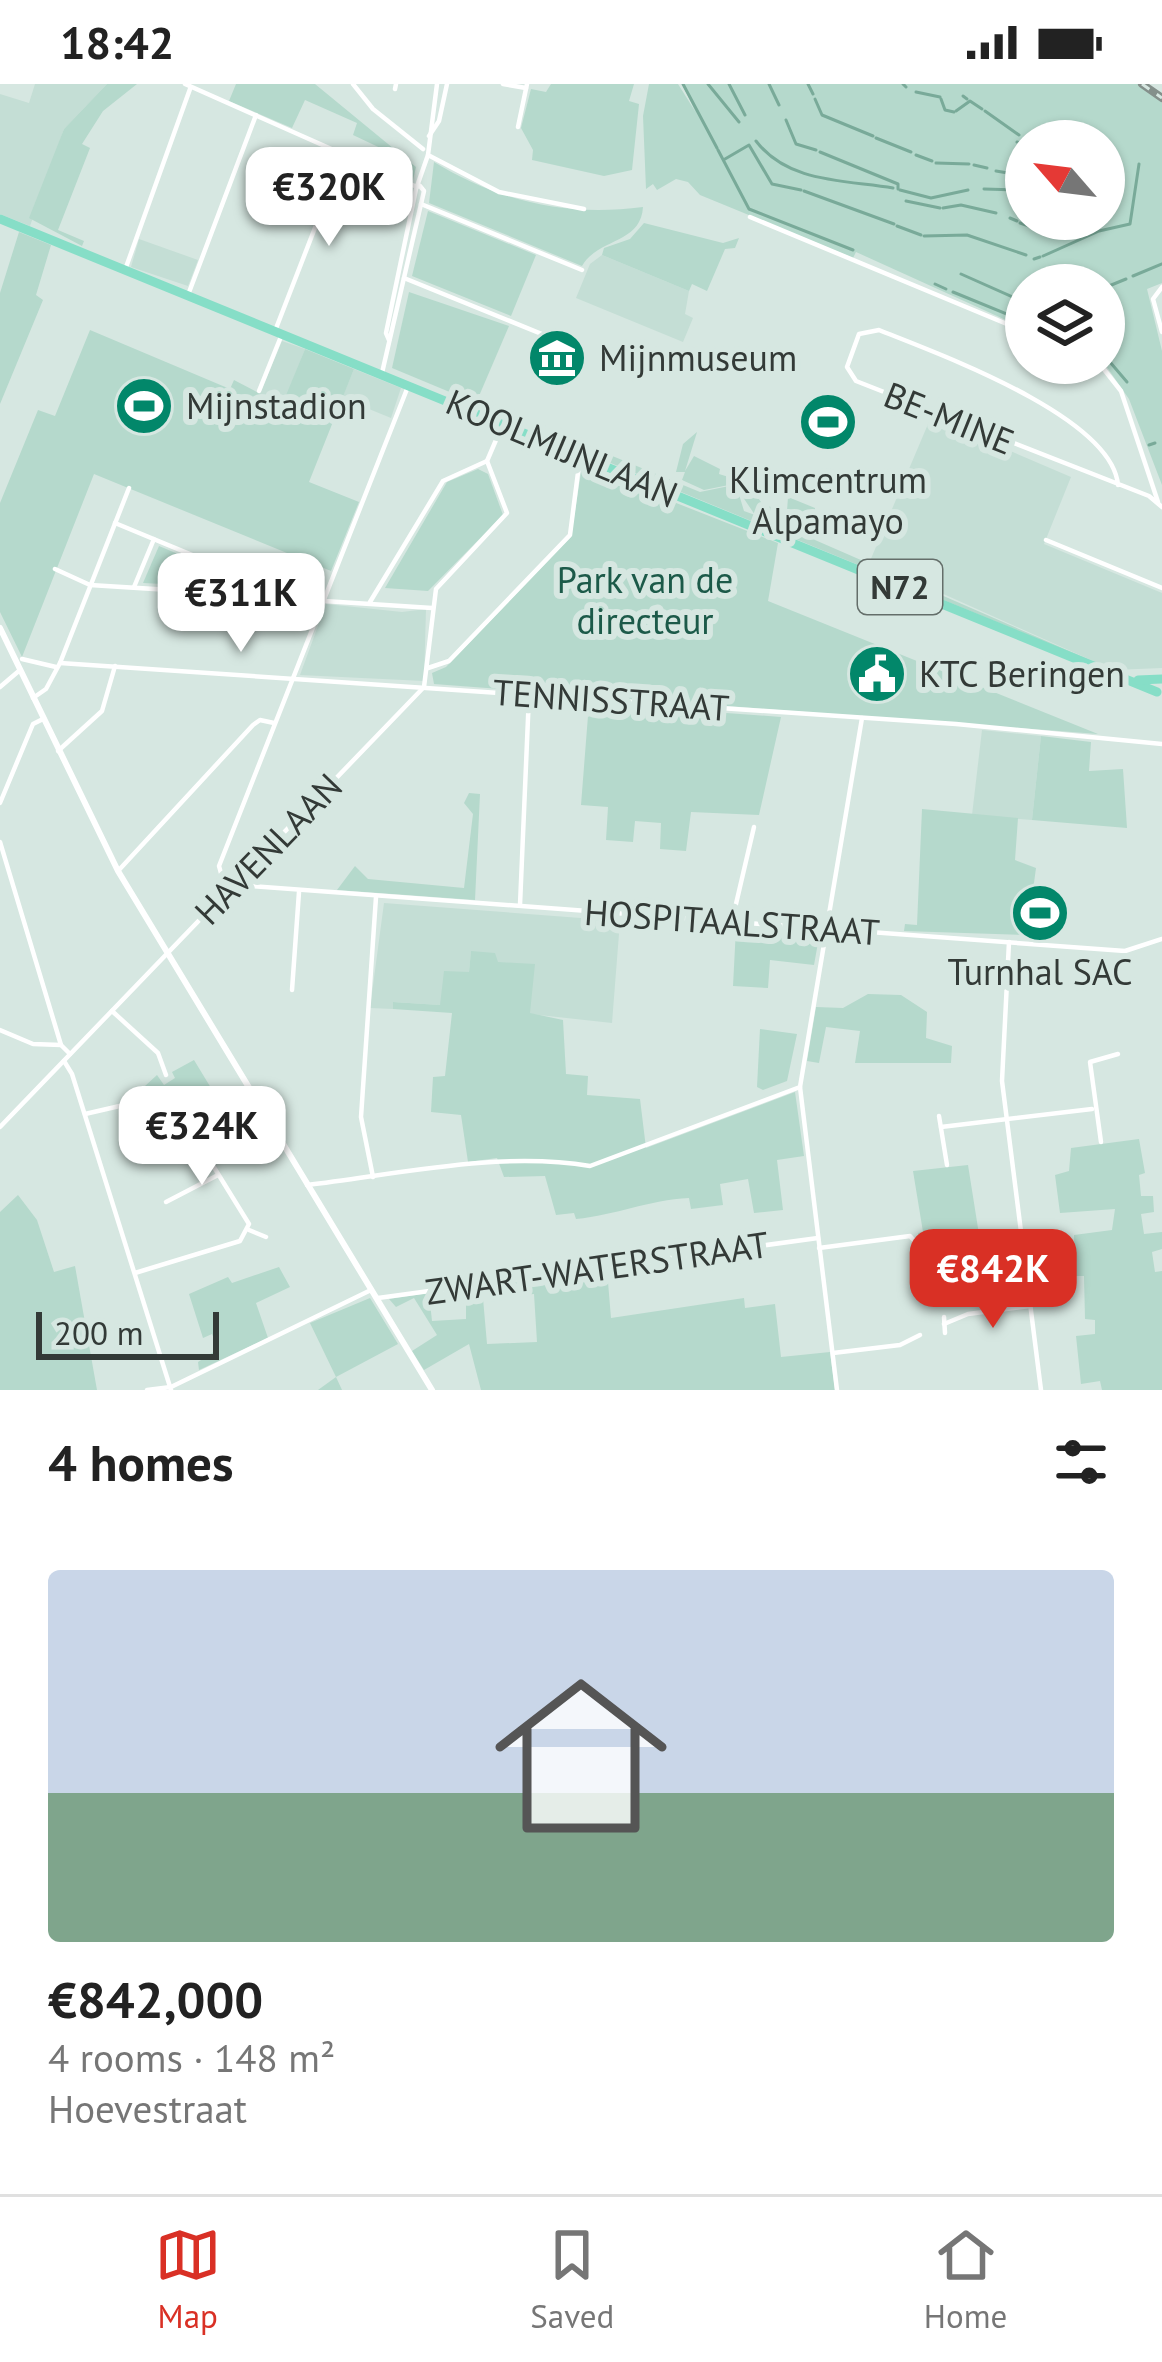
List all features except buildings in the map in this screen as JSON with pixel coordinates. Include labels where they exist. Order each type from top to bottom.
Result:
[{"type":"main road","name":"KOOLMIJNLAAN","points":[[0,219],[1123,679],[1160,684],[1162,704]]},
{"type":"street","points":[[382,373],[437,84]]},
{"type":"street","points":[[429,136],[439,121],[447,84]]},
{"type":"street","points":[[503,84],[527,86],[518,127]]},
{"type":"street","points":[[125,270],[188,85],[419,186]]},
{"type":"street","points":[[356,85],[396,130],[427,152],[499,191],[584,209]]},
{"type":"street","points":[[188,295],[256,115]]},
{"type":"street","points":[[259,391],[344,153]]},
{"type":"street","points":[[401,277],[421,204],[419,186]]},
{"type":"street","points":[[421,204],[582,270]]},
{"type":"street","points":[[749,217],[1005,323]]},
{"type":"street","points":[[401,277],[554,339]]},
{"type":"street","points":[[1162,286],[1153,299],[1162,332]]},
{"type":"street","name":"BE-MINE","points":[[1118,485],[1103,454],[1023,390],[873,328],[859,334],[848,362],[850,376],[1160,504]]},
{"type":"street","points":[[233,885],[220,880],[219,866],[409,384]]},
{"type":"street","name":"BE-MINE","points":[[1115,384],[1160,504]]},
{"type":"street","points":[[424,687],[436,589],[506,516],[487,461],[502,423]]},
{"type":"street","points":[[428,668],[449,661],[570,535],[580,455]]},
{"type":"street","points":[[370,602],[443,481],[487,461]]},
{"type":"street","points":[[33,698],[46,689],[58,665],[129,488]]},
{"type":"street","points":[[115,523],[322,604],[432,604]]},
{"type":"street","points":[[134,587],[154,539]]},
{"type":"street","points":[[1046,540],[1162,588]]},
{"type":"street","points":[[55,569],[90,584],[266,596],[274,589]]},
{"type":"street","points":[[0,628],[7,655],[20,670],[118,872],[432,1390]]},
{"type":"street","name":"TENNISSTRAAT","points":[[22,659],[862,718],[1162,744]]},
{"type":"street","points":[[58,751],[102,712],[116,666]]},
{"type":"street","points":[[0,687],[20,670]]},
{"type":"street","name":"HAVENLAAN","points":[[0,1127],[424,687]]},
{"type":"street","points":[[520,907],[529,695]]},
{"type":"street","points":[[838,1390],[800,1087],[862,718]]},
{"type":"street","points":[[0,803],[33,724],[43,719]]},
{"type":"street","points":[[118,872],[253,725],[260,720],[276,723]]},
{"type":"street","points":[[732,922],[754,827]]},
{"type":"street","points":[[0,842],[61,1045],[70,1054]]},
{"type":"street","name":"HOSPITAALSTRAAT","points":[[233,885],[1009,943],[1139,950],[1162,939]]},
{"type":"street","points":[[292,990],[299,892]]},
{"type":"street","points":[[373,1177],[361,1118],[376,897]]},
{"type":"street","points":[[1009,943],[1002,1060],[1006,1119],[1041,1390]]},
{"type":"street","points":[[112,1011],[158,1053],[166,1075]]},
{"type":"street","points":[[0,1030],[33,1044],[61,1045]]},
{"type":"street","points":[[1101,1142],[1092,1109],[1090,1062],[1118,1054]]},
{"type":"street","points":[[64,1061],[171,1389]]},
{"type":"street","points":[[307,1185],[497,1163],[561,1160],[590,1166],[800,1087]]},
{"type":"street","points":[[85,1114],[134,1100],[146,1125],[199,1143],[249,1231],[266,1237]]},
{"type":"street","points":[[941,1127],[1092,1109]]},
{"type":"street","points":[[939,1116],[947,1165]]},
{"type":"street","points":[[166,1202],[218,1175]]},
{"type":"street","points":[[135,1273],[240,1240],[249,1231]]},
{"type":"street","points":[[819,1248],[901,1242],[914,1236],[918,1245]]},
{"type":"street","name":"ZWART-WATERSTRAAT","points":[[376,1299],[818,1238]]},
{"type":"street","points":[[147,1390],[171,1389],[371,1290]]},
{"type":"street","points":[[945,1333],[944,1320],[1030,1306]]},
{"type":"street","points":[[833,1353],[921,1339],[920,1326]]},
{"type":"shaded area","points":[[35,84],[107,84],[64,129],[30,226],[0,214],[0,94],[29,103]]},
{"type":"shaded area","points":[[139,239],[198,260],[188,286],[131,267]]},
{"type":"shaded area","points":[[602,255],[689,291],[685,314],[693,318],[683,342],[576,298],[590,264]]},
{"type":"shaded area","points":[[282,341],[305,349],[283,405],[259,396]]},
{"type":"shaded area","points":[[354,369],[401,388],[391,418],[342,398]]},
{"type":"shaded area","points":[[931,417],[1071,477],[1044,544],[1162,593],[1162,668],[1113,670],[870,561]]},
{"type":"shaded area","points":[[326,604],[402,612],[426,609],[424,681],[300,675]]},
{"type":"shaded area","points":[[982,730],[1041,736],[1032,820],[972,815]]},
{"type":"shaded area","points":[[384,903],[620,921],[612,1023],[530,1014],[497,962],[471,952],[469,972],[440,1005],[394,1002],[393,1009],[370,1008]]},
{"type":"green space","points":[[107,84],[137,84],[103,111],[82,144],[90,148],[58,230],[84,241],[82,246],[29,218],[64,129]]},
{"type":"green space","points":[[236,84],[315,84],[416,167],[413,180],[385,168],[391,153],[353,135],[357,123],[305,100],[292,128],[229,101]]},
{"type":"green space","points":[[551,84],[634,84],[629,101],[639,104],[632,170],[604,176],[532,160],[533,150],[521,128],[531,89],[546,92]]},
{"type":"green space","points":[[649,84],[678,84],[695,111],[682,84],[1139,84],[1162,100],[1162,283],[1147,289],[1162,351],[1162,485],[1129,399],[1119,384],[1125,384],[1125,264],[1005,264],[1005,319],[856,252],[853,258],[700,195],[688,182],[676,179],[657,190],[653,184],[646,189],[643,116]]},
{"type":"green space","points":[[434,162],[484,187],[535,203],[588,210],[643,207],[635,228],[598,250],[582,266],[429,203]]},
{"type":"green space","points":[[428,211],[536,255],[511,316],[412,276]]},
{"type":"green space","points":[[644,223],[723,243],[739,238],[735,248],[725,249],[707,291],[692,284],[689,291],[602,255],[604,248],[630,239]]},
{"type":"green space","points":[[19,232],[51,245],[36,295],[43,300],[0,404],[0,293]]},
{"type":"green space","points":[[409,292],[509,326],[476,403],[392,368]]},
{"type":"green space","points":[[90,330],[230,389],[234,380],[282,405],[305,349],[354,369],[309,482],[359,502],[331,571],[94,474],[22,657],[0,612],[0,503],[38,410],[55,416]]},
{"type":"green space","points":[[697,432],[685,471],[694,456],[720,469],[719,474],[748,483],[763,505],[787,511],[788,497],[815,508],[815,540],[1113,670],[584,452],[588,446],[700,492],[729,486],[738,491],[744,511],[755,515],[734,484],[704,490],[682,480],[685,472],[676,472],[683,444]]},
{"type":"green space","name":"Park van de directeur","points":[[582,466],[778,543],[768,601],[1098,734],[434,684],[432,673],[446,667],[571,537]]},
{"type":"green space","points":[[478,469],[488,474],[503,515],[428,591],[385,588],[447,482]]},
{"type":"green space","points":[[159,546],[261,589],[143,583]]},
{"type":"green space","points":[[589,703],[781,717],[759,815],[691,812],[686,851],[660,849],[661,823],[635,821],[633,842],[606,840],[608,807],[581,805]]},
{"type":"green space","points":[[1041,736],[1091,742],[1089,771],[1123,769],[1127,828],[1032,820]]},
{"type":"green space","points":[[469,793],[480,794],[475,900],[337,890],[355,866],[368,879],[464,888],[473,814],[464,803]]},
{"type":"green space","points":[[922,809],[1018,818],[1015,860],[1036,868],[1027,935],[904,931],[905,924],[917,925]]},
{"type":"green space","points":[[736,928],[815,935],[819,937],[814,965],[770,960],[768,988],[733,986]]},
{"type":"green space","points":[[471,951],[495,953],[498,962],[535,964],[530,1013],[563,1020],[566,1074],[588,1076],[587,1095],[640,1099],[646,1148],[795,1092],[804,1156],[777,1160],[783,1210],[754,1213],[748,1179],[720,1184],[723,1205],[691,1209],[689,1198],[674,1199],[576,1219],[574,1213],[556,1215],[545,1176],[504,1177],[497,1158],[468,1162],[461,1115],[431,1112],[433,1077],[445,1076],[452,1013],[393,1009],[393,1002],[440,1005],[444,971],[469,972]]},
{"type":"green space","points":[[868,994],[901,995],[927,1012],[926,1038],[952,1046],[951,1063],[855,1063],[860,1031],[826,1027],[819,1063],[807,1061],[816,1007],[843,1008]]},
{"type":"green space","points":[[760,1029],[797,1034],[787,1081],[763,1090],[757,1087]]},
{"type":"green space","points":[[194,1060],[228,1116],[159,1092],[142,1104],[133,1097],[157,1075],[164,1085],[175,1078],[172,1072]]},
{"type":"green space","points":[[1139,1139],[1145,1173],[1139,1175],[1141,1196],[1153,1196],[1154,1212],[1141,1214],[1144,1234],[1162,1232],[1162,1249],[1152,1252],[1155,1272],[1162,1271],[1162,1390],[1102,1390],[1100,1381],[1081,1384],[1076,1336],[1095,1334],[1095,1320],[1085,1319],[1084,1276],[1075,1276],[1074,1235],[1112,1230],[1115,1209],[1060,1213],[1055,1175],[1069,1171],[1071,1148]]},
{"type":"green space","points":[[968,1165],[984,1266],[980,1273],[934,1280],[929,1247],[920,1246],[918,1233],[923,1232],[913,1171]]},
{"type":"green space","points":[[18,1195],[37,1220],[54,1272],[75,1266],[97,1390],[0,1390],[0,1212]]},
{"type":"green space","points":[[279,1267],[290,1287],[256,1303],[268,1338],[199,1370],[198,1362],[218,1349],[212,1334],[203,1338],[189,1294],[228,1277],[232,1283]]},
{"type":"green space","points":[[607,1270],[611,1318],[744,1298],[745,1308],[775,1304],[781,1357],[830,1352],[835,1390],[481,1390],[469,1344],[424,1370],[412,1351],[437,1335],[414,1298],[396,1307],[389,1299],[429,1293],[432,1321],[466,1319],[466,1289],[482,1287],[487,1344],[537,1342],[534,1294],[494,1297],[494,1285]]},
{"type":"green space","points":[[370,1298],[398,1344],[336,1377],[310,1323]]},
{"type":"green space","points":[[336,1377],[342,1390],[318,1390]]},
{"type":"waterway","points":[[683,84],[717,148]]},
{"type":"waterway","points":[[708,84],[739,122]]},
{"type":"waterway","points":[[729,84],[745,115]]},
{"type":"waterway","points":[[769,84],[779,105]]},
{"type":"waterway","points":[[808,84],[813,94]]},
{"type":"waterway","points":[[903,84],[906,87]]},
{"type":"waterway","points":[[916,92],[940,97]]},
{"type":"waterway","points":[[963,96],[967,99]]},
{"type":"waterway","points":[[815,99],[822,115],[873,136]]},
{"type":"waterway","points":[[941,99],[945,110],[954,112]]},
{"type":"waterway","points":[[956,111],[970,101],[982,109]]},
{"type":"waterway","points":[[985,111],[1005,125]]},
{"type":"waterway","points":[[786,120],[796,144],[816,150]]},
{"type":"waterway","points":[[876,138],[911,152]]},
{"type":"waterway","points":[[756,141],[769,155],[800,172],[893,188]]},
{"type":"waterway","points":[[725,159],[749,145],[772,184],[801,190]]},
{"type":"waterway","points":[[718,150],[749,209],[853,250]]},
{"type":"waterway","points":[[820,152],[898,184],[898,189]]},
{"type":"waterway","points":[[916,155],[932,161]]},
{"type":"waterway","points":[[936,163],[969,164]]},
{"type":"waterway","points":[[1043,256],[1099,231],[1130,224],[1139,164]]},
{"type":"waterway","points":[[974,165],[987,168]]},
{"type":"waterway","points":[[996,171],[1005,172]]},
{"type":"waterway","points":[[984,189],[1005,190]]},
{"type":"waterway","points":[[900,190],[931,198],[968,190]]},
{"type":"waterway","points":[[804,191],[894,224]]},
{"type":"waterway","points":[[906,201],[940,208]]},
{"type":"waterway","points":[[943,208],[961,205],[996,213]]},
{"type":"waterway","points":[[897,226],[921,235]]},
{"type":"waterway","points":[[924,236],[967,235],[1026,255]]},
{"type":"waterway","points":[[1034,259],[1040,257]]},
{"type":"waterway","points":[[1133,276],[1162,264]]},
{"type":"waterway","points":[[961,274],[1005,294]]},
{"type":"waterway","points":[[935,284],[946,289]]},
{"type":"waterway","points":[[953,292],[1005,313]]},
{"type":"waterway","points":[[1149,445],[1155,443]]},
{"type":"railway","points":[[1142,84],[1162,98]]},
{"type":"place","name":"Mijnmuseum","points":[[557,358]]},
{"type":"place","name":"Mijnstadion","points":[[144,406]]},
{"type":"place","name":"Klimcentrum Alpamayo","points":[[828,422]]},
{"type":"place","name":"KTC Beringen","points":[[877,674]]},
{"type":"place","name":"Turnhal SAC","points":[[1040,913]]}]
